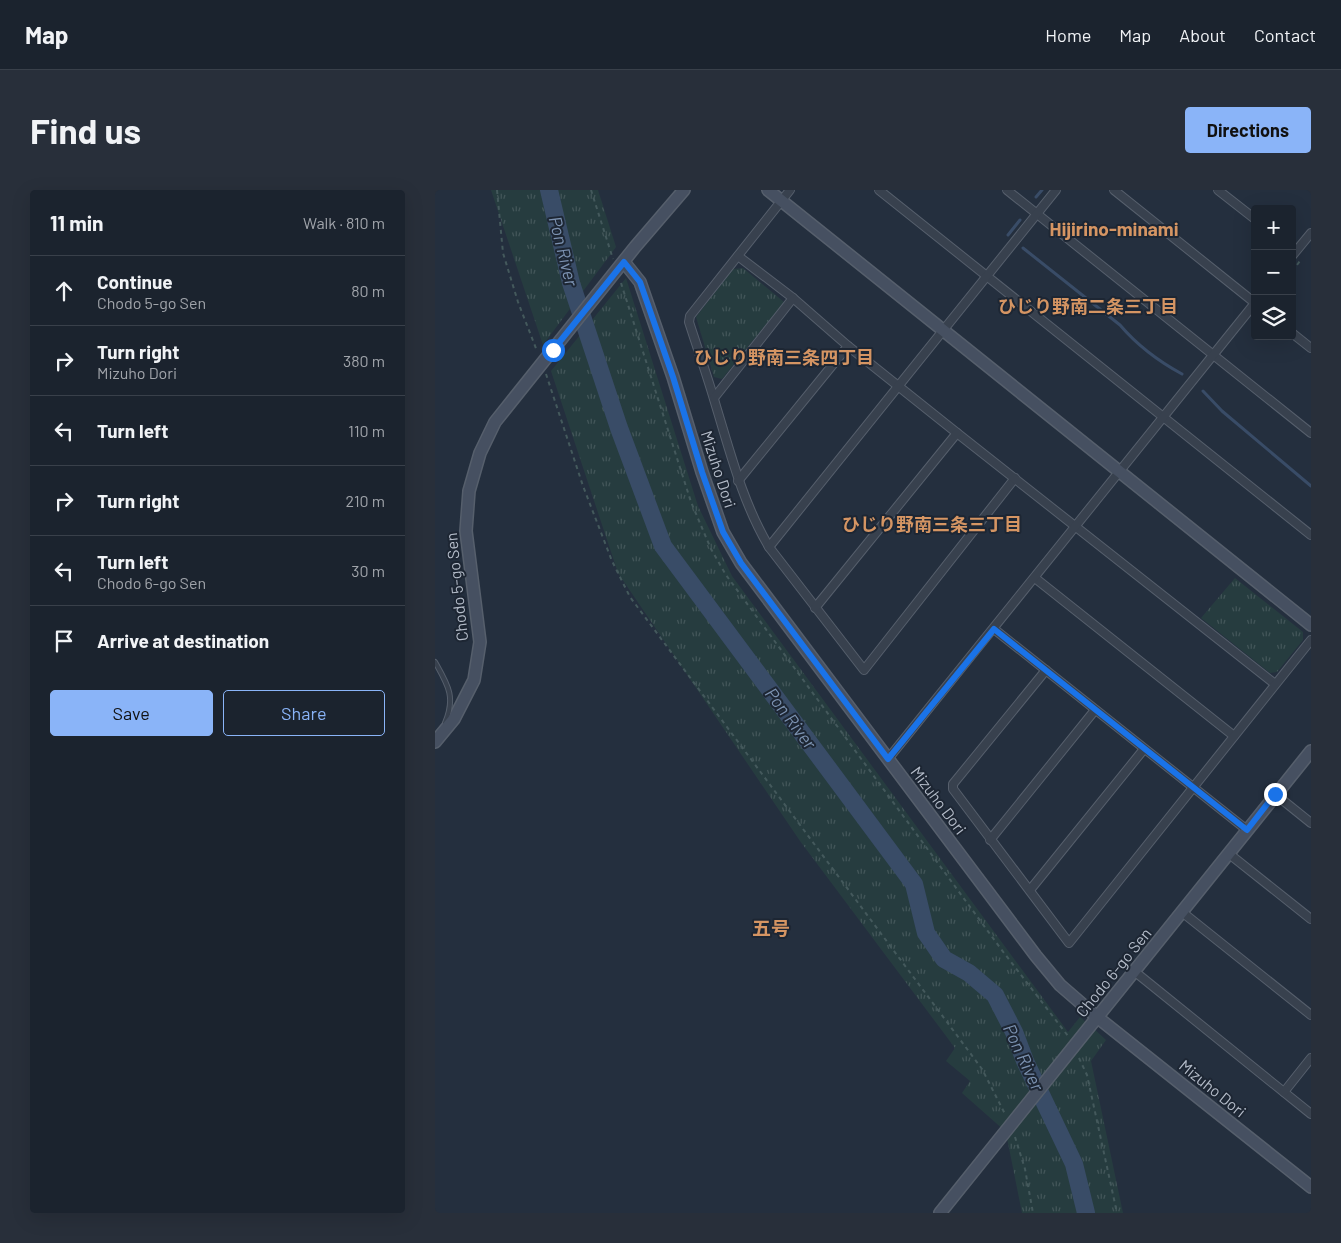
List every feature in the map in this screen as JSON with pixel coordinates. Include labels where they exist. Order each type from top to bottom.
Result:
[{"type":"street","name":"Chodo 5-go Sen","points":[[437,739],[454,719],[474,680],[479,642],[466,531],[469,490],[480,453],[495,422],[684,190]]},
{"type":"street","points":[[768,190],[1311,625]]},
{"type":"street","points":[[790,190],[690,316],[689,322],[714,398],[738,481],[757,527],[769,547],[864,670],[1015,478]]},
{"type":"street","points":[[879,190],[1311,535]]},
{"type":"street","points":[[1007,190],[1311,433]]},
{"type":"street","points":[[769,547],[1056,190]]},
{"type":"street","points":[[1114,190],[1251,300]]},
{"type":"street","points":[[1218,190],[1251,216]]},
{"type":"street","points":[[1295,250],[1311,233]]},
{"type":"street","points":[[738,256],[793,298],[848,346],[957,433],[1275,684]]},
{"type":"street","name":"Mizuho Dori","points":[[618,270],[640,282],[723,532],[741,563],[1036,956],[1060,984],[1097,1016],[1311,1187]]},
{"type":"street","points":[[714,398],[793,298]]},
{"type":"street","points":[[888,759],[1251,308]]},
{"type":"street","points":[[1296,336],[1311,348]]},
{"type":"street","points":[[738,481],[848,346]]},
{"type":"street","points":[[815,608],[957,433]]},
{"type":"street","points":[[1035,578],[1234,736]]},
{"type":"street","points":[[994,629],[1247,830]]},
{"type":"street","points":[[1046,670],[953,784],[953,789],[1069,943],[1311,640]]},
{"type":"street","points":[[990,840],[1095,710]]},
{"type":"street","points":[[1030,890],[1144,749]]},
{"type":"street","name":"Chodo 6-go Sen","points":[[940,1213],[1311,750]]},
{"type":"street","points":[[1275,794],[1311,823]]},
{"type":"street","points":[[1228,853],[1311,919]]},
{"type":"street","points":[[1182,912],[1311,1015]]},
{"type":"street","points":[[1134,971],[1311,1114]]},
{"type":"street","points":[[1284,1092],[1311,1058]]},
{"type":"lane","points":[[435,662],[449,687],[451,709],[437,739]]},
{"type":"path","points":[[497,190],[503,253],[518,302],[551,384],[574,462],[590,505],[612,561],[630,597],[982,1069],[1012,1122],[1025,1169],[1033,1213]]},
{"type":"path","points":[[591,190],[618,270]]},
{"type":"path","points":[[1072,1048],[1087,1076],[1117,1213]]},
{"type":"green space","points":[[491,190],[598,190],[616,247],[543,345]]},
{"type":"green space","points":[[743,268],[784,302],[722,379],[714,377],[696,317],[733,269]]},
{"type":"green space","points":[[626,278],[698,506],[732,576],[1068,1032],[1080,1017],[1090,1026],[1005,1131],[962,1093],[970,1081],[946,1061],[955,1048],[800,841],[618,573],[551,371]]},
{"type":"green space","points":[[1235,578],[1303,632],[1303,640],[1277,672],[1270,673],[1201,618]]},
{"type":"green space","points":[[1092,1027],[1106,1040],[1091,1061],[1123,1213],[1022,1213],[1007,1138]]},
{"type":"waterway","name":"Pon River","points":[[549,190],[571,283],[619,428],[663,546],[914,884],[926,933],[944,959],[969,973],[995,995],[1014,1032],[1025,1061],[1074,1164],[1086,1213]]},
{"type":"waterway","points":[[1036,197],[1042,190]]},
{"type":"waterway","points":[[1008,235],[1020,220]]},
{"type":"waterway","points":[[1023,248],[1120,325],[1148,352],[1182,374]]},
{"type":"waterway","points":[[1203,391],[1222,411],[1311,486]]},
{"type":"district","name":"Hijirino-minami","points":[[1114,228]]},
{"type":"district","name":"ひじり野南二条三丁目","points":[[1088,306]]},
{"type":"district","name":"ひじり野南三条四丁目","points":[[784,357]]},
{"type":"district","name":"ひじり野南三条三丁目","points":[[932,524]]},
{"type":"district","name":"五号","points":[[771,927]]},
{"type":"route","points":[[553,350],[624,262],[640,282],[723,532],[741,563],[888,759],[994,629],[1247,830],[1275,794]]}]
